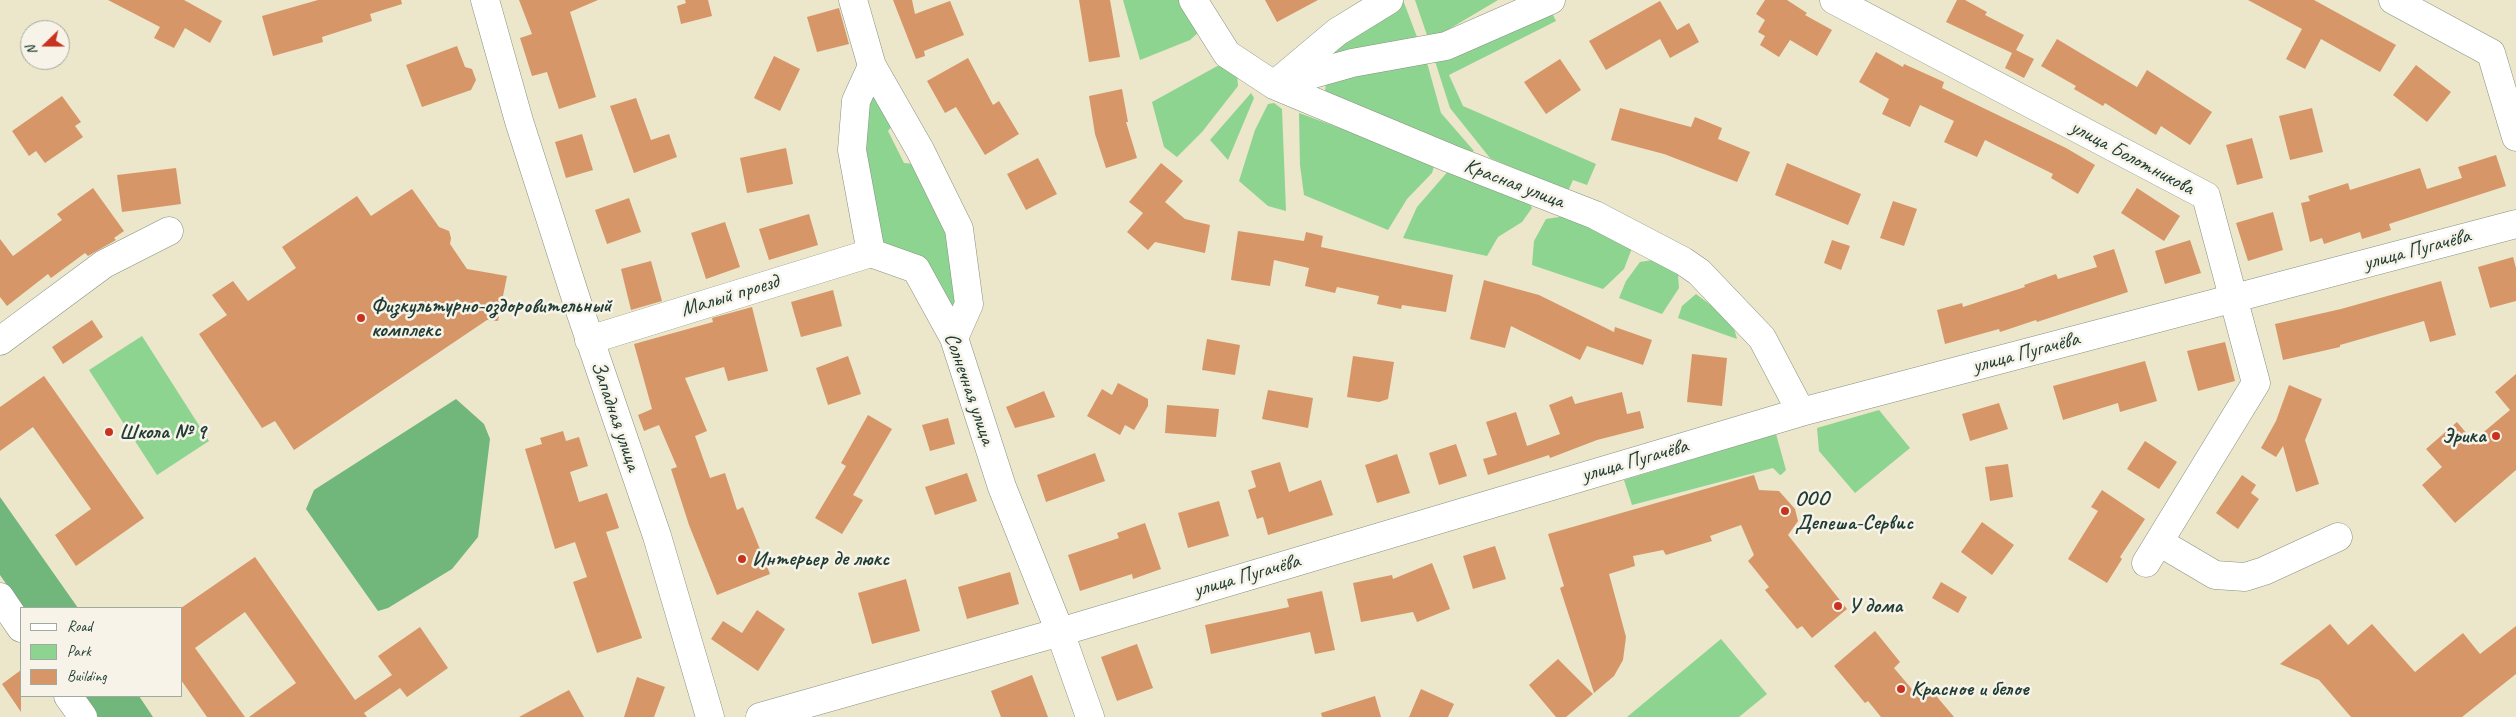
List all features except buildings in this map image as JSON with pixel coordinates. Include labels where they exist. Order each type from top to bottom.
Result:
[{"type":"street","name":"Западная улица","points":[[485,0],[519,121],[589,340],[657,536],[710,717]]},
{"type":"street","points":[[853,0],[872,66],[920,150],[959,229],[969,304],[954,338]]},
{"type":"street","name":"Красная улица","points":[[1193,0],[1227,54],[1274,85],[1449,158],[1595,215],[1683,261],[1699,272],[1762,338],[1801,412]]},
{"type":"street","points":[[1274,85],[1337,32],[1389,0]]},
{"type":"street","points":[[1274,85],[1352,63],[1446,46],[1551,0]]},
{"type":"street","name":"улица Болотникова","points":[[1834,0],[2206,196],[2235,298],[2256,383],[2153,552],[2215,575],[2245,576],[2264,571],[2338,537]]},
{"type":"street","points":[[2393,0],[2491,54],[2516,137]]},
{"type":"street","points":[[871,253],[852,150],[856,101],[872,66]]},
{"type":"street","name":"улица Пугачёва","points":[[760,717],[1060,632],[1801,412],[2516,224]]},
{"type":"street","points":[[0,341],[104,264],[170,231]]},
{"type":"street","name":"Малый проезд","points":[[589,340],[871,253]]},
{"type":"street","name":"Солнечная улица","points":[[871,253],[916,269],[954,338],[1002,487],[1060,632],[1090,717]]},
{"type":"street","points":[[0,597],[20,627]]},
{"type":"street","points":[[69,697],[83,717]]},
{"type":"green space","points":[[1123,0],[1181,0],[1200,31],[1190,40],[1140,60]]},
{"type":"green space","points":[[1403,0],[1420,45],[1329,57],[1344,36]]},
{"type":"green space","points":[[1415,0],[1498,0],[1429,41]]},
{"type":"green space","points":[[1549,7],[1556,21],[1449,75],[1463,106],[1596,164],[1587,185],[1573,180],[1568,191],[1490,158],[1450,108],[1434,58]]},
{"type":"green space","points":[[1426,59],[1441,113],[1474,151],[1470,153],[1325,93],[1326,80]]},
{"type":"green space","points":[[1221,64],[1237,72],[1238,86],[1202,132],[1177,157],[1164,147],[1152,102]]},
{"type":"green space","points":[[875,85],[894,124],[888,131],[904,163],[915,164],[951,229],[963,301],[953,312],[879,246],[860,153],[868,92]]},
{"type":"green space","points":[[1251,93],[1254,98],[1228,160],[1210,140]]},
{"type":"green space","points":[[1274,103],[1282,109],[1286,211],[1268,206],[1239,181],[1255,130],[1268,104]]},
{"type":"green space","points":[[1299,113],[1435,163],[1432,173],[1407,199],[1388,230],[1304,195],[1300,165]]},
{"type":"green space","points":[[1450,169],[1527,198],[1532,208],[1522,222],[1498,237],[1487,256],[1403,238],[1417,207]]},
{"type":"green space","points":[[1566,216],[1632,248],[1624,269],[1603,289],[1532,265],[1534,241],[1546,219]]},
{"type":"green space","points":[[1653,260],[1678,275],[1679,288],[1662,314],[1619,298],[1626,281],[1640,262]]},
{"type":"green space","points":[[1696,294],[1732,321],[1737,339],[1678,318],[1682,306]]},
{"type":"green space","points":[[142,336],[209,441],[157,475],[89,370]]},
{"type":"green space","points":[[456,399],[484,424],[490,439],[478,537],[452,569],[388,608],[378,611],[306,509],[314,490]]},
{"type":"green space","points":[[1879,410],[1910,448],[1855,493],[1819,451],[1817,428]]},
{"type":"green space","points":[[1776,434],[1786,470],[1780,475],[1773,468],[1632,505],[1624,480]]},
{"type":"green space","points":[[0,497],[77,607],[22,607],[0,575]]},
{"type":"green space","points":[[1721,639],[1767,694],[1739,717],[1627,717]]},
{"type":"green space","points":[[84,697],[140,697],[153,717],[98,717]]},
{"type":"place","name":"Физкультурно-оздоровительный комплекс","points":[[361,318]]},
{"type":"place","name":"Школа № 9","points":[[109,432]]},
{"type":"place","name":"Эрика","points":[[2496,436]]},
{"type":"place","name":"ООО Депеша-Сервис","points":[[1785,511]]},
{"type":"place","name":"Интерьер де люкс","points":[[742,559]]},
{"type":"place","name":"У дома","points":[[1838,606]]},
{"type":"place","name":"Красное и белое","points":[[1901,689]]}]
